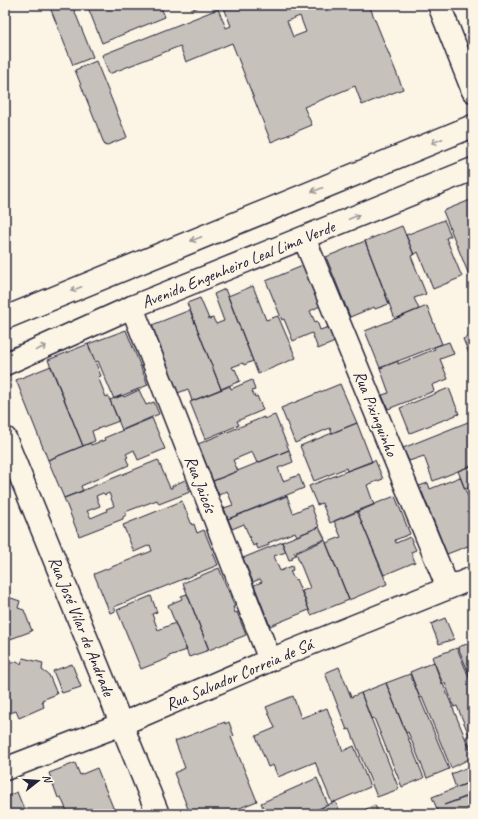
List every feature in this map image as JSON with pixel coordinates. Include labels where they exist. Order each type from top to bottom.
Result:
[{"type":"street","points":[[439,5],[473,91]]},
{"type":"street","points":[[5,318],[473,126]]},
{"type":"street","name":"Avenida Engenheiro Leal Lima Verde","points":[[5,364],[132,307],[473,169]]},
{"type":"street","name":"Rua Pixinguinho","points":[[304,238],[448,588]]},
{"type":"street","name":"Rua Jaicós","points":[[132,307],[270,660]]},
{"type":"street","name":"Rua José Vilar de Andrade","points":[[5,438],[158,814]]},
{"type":"street","name":"Rua Salvador Correia de Sá","points":[[5,769],[122,724],[270,660],[473,578]]},
{"type":"building","points":[[49,5],[72,5],[93,57],[73,65]]},
{"type":"building","points":[[87,5],[160,5],[165,17],[102,43]]},
{"type":"building","points":[[192,5],[202,5],[194,9]]},
{"type":"building","points":[[223,5],[369,5],[403,89],[362,105],[355,86],[304,107],[312,125],[271,142],[232,43],[186,62],[180,46],[109,74],[102,55],[218,9],[226,28],[231,26]],"holes":[[[300,16],[306,32],[293,37],[287,21]]]},
{"type":"building","points":[[96,61],[127,137],[105,146],[75,70]]},
{"type":"building","points":[[473,199],[473,285],[443,211]]},
{"type":"building","points":[[444,220],[451,236],[446,238],[462,277],[433,289],[418,252],[414,255],[406,235]]},
{"type":"building","points":[[402,226],[414,255],[411,256],[426,294],[414,298],[419,309],[395,319],[365,241]]},
{"type":"building","points":[[365,241],[389,304],[375,309],[374,307],[350,317],[326,257]]},
{"type":"building","points":[[305,265],[320,306],[310,311],[315,322],[317,321],[320,330],[329,327],[335,342],[318,349],[312,333],[293,341],[284,319],[282,320],[266,281]]},
{"type":"building","points":[[253,286],[266,320],[278,316],[296,358],[258,374],[228,296]]},
{"type":"building","points":[[225,289],[253,361],[244,365],[243,363],[232,367],[234,370],[235,369],[240,381],[221,389],[187,303],[200,298],[209,319],[213,318],[216,324],[224,321],[214,294]]},
{"type":"building","points":[[427,306],[442,344],[380,368],[365,331]]},
{"type":"building","points":[[190,310],[221,389],[192,401],[188,389],[178,393],[152,325]]},
{"type":"building","points":[[126,330],[148,385],[114,399],[98,361],[95,362],[88,344]]},
{"type":"building","points":[[473,335],[473,363],[463,339]]},
{"type":"building","points":[[449,342],[454,354],[440,359],[448,379],[432,385],[434,391],[388,409],[382,395],[389,393],[380,368],[398,361],[398,364],[435,349],[434,347]]},
{"type":"building","points":[[88,344],[101,376],[98,377],[106,397],[108,396],[119,421],[92,431],[95,441],[83,446],[48,360]]},
{"type":"building","points":[[51,366],[83,446],[48,460],[16,380]]},
{"type":"building","points":[[252,380],[255,390],[252,391],[255,397],[257,396],[263,410],[237,421],[239,425],[205,439],[190,402],[230,386],[231,389]]},
{"type":"building","points":[[340,384],[357,423],[332,433],[330,428],[295,443],[281,408]]},
{"type":"building","points":[[449,388],[459,414],[410,433],[400,408]]},
{"type":"building","points":[[139,390],[146,405],[154,402],[159,414],[122,430],[110,400],[122,395],[124,397]]},
{"type":"building","points":[[275,415],[289,450],[257,463],[252,452],[233,460],[238,471],[213,481],[198,444],[264,417],[264,419]]},
{"type":"building","points":[[152,418],[165,449],[138,460],[134,450],[126,454],[129,465],[81,486],[83,491],[64,498],[48,460],[90,443],[91,445],[105,440],[104,438]]},
{"type":"building","points":[[473,420],[473,432],[470,433],[473,441],[473,465],[433,481],[424,456],[409,461],[403,448]]},
{"type":"building","points":[[357,423],[372,462],[347,471],[346,468],[314,481],[300,446]]},
{"type":"building","points":[[289,450],[293,462],[278,468],[283,481],[299,475],[304,488],[228,519],[224,508],[233,505],[227,491],[219,495],[213,481]]},
{"type":"building","points":[[158,460],[170,488],[185,480],[190,492],[159,504],[157,500],[125,512],[126,515],[123,519],[79,536],[64,498]],"holes":[[[103,493],[105,495],[109,493],[114,506],[91,518],[87,511],[100,506],[96,496]]]},
{"type":"building","points":[[375,460],[383,479],[367,485],[374,505],[330,523],[322,503],[317,505],[309,486]]},
{"type":"building","points":[[473,465],[473,486],[465,489],[458,471]]},
{"type":"building","points":[[460,477],[473,509],[473,544],[447,554],[419,486],[428,483],[430,489]]},
{"type":"building","points":[[287,496],[293,513],[311,505],[319,527],[297,536],[295,532],[268,543],[269,545],[258,549],[256,544],[253,546],[244,524],[232,529],[228,519]]},
{"type":"building","points":[[395,496],[410,534],[395,540],[396,543],[410,537],[416,550],[411,552],[415,562],[384,575],[357,511]]},
{"type":"building","points":[[182,501],[197,533],[204,530],[218,565],[114,607],[116,611],[110,613],[94,574],[152,551],[150,545],[134,552],[123,525]]},
{"type":"building","points":[[357,511],[387,584],[349,600],[326,543],[341,537],[334,521]]},
{"type":"building","points":[[319,527],[325,539],[294,552],[296,555],[292,557],[293,559],[289,560],[282,542]]},
{"type":"building","points":[[325,540],[349,600],[311,615],[302,591],[310,588],[296,553]]},
{"type":"building","points":[[282,542],[286,552],[274,556],[280,571],[292,566],[293,570],[290,571],[294,580],[296,579],[309,610],[270,626],[254,585],[262,582],[260,579],[253,582],[243,558]]},
{"type":"building","points":[[219,568],[235,607],[233,607],[235,613],[237,612],[246,635],[209,650],[183,583]]},
{"type":"building","points":[[187,594],[209,650],[189,657],[168,605],[182,599],[181,596]]},
{"type":"building","points":[[5,596],[20,601],[18,608],[24,610],[32,631],[5,641]]},
{"type":"building","points":[[151,596],[157,612],[152,614],[158,630],[175,623],[187,650],[169,656],[169,658],[141,669],[117,610]]},
{"type":"building","points":[[445,618],[454,639],[439,644],[431,624]]},
{"type":"building","points":[[473,642],[473,683],[458,647]]},
{"type":"building","points":[[457,648],[473,687],[473,754],[466,737],[469,735],[457,706],[454,707],[445,683],[442,684],[432,657]]},
{"type":"building","points":[[23,658],[43,663],[42,670],[49,675],[57,694],[42,700],[44,707],[19,718],[16,711],[5,715],[5,667],[6,665],[17,661],[21,664]]},
{"type":"building","points":[[434,662],[473,757],[451,768],[422,697],[420,698],[410,672]]},
{"type":"building","points":[[72,664],[81,687],[62,693],[53,671]]},
{"type":"building","points":[[339,667],[351,697],[361,693],[399,789],[377,797],[350,729],[347,730],[325,673]]},
{"type":"building","points":[[410,674],[449,769],[427,778],[408,732],[406,733],[386,683]]},
{"type":"building","points":[[386,683],[424,778],[402,787],[374,718],[371,719],[361,693]]},
{"type":"building","points":[[293,696],[301,718],[327,708],[343,751],[354,746],[370,787],[332,803],[315,762],[278,777],[273,765],[268,767],[256,736],[275,728],[266,707]]},
{"type":"building","points":[[225,722],[225,724],[229,722],[234,736],[231,737],[257,801],[225,814],[190,814],[174,773],[185,768],[175,741]]},
{"type":"building","points":[[75,763],[80,775],[97,768],[114,810],[109,812],[109,814],[68,814],[61,797],[58,798],[49,773]]},
{"type":"building","points":[[473,765],[473,781],[456,788],[451,774]]},
{"type":"building","points":[[317,778],[328,805],[307,814],[266,814],[261,803]]},
{"type":"building","points":[[473,781],[473,794],[444,805],[473,795],[473,814],[439,814],[432,797]]},
{"type":"building","points":[[17,792],[26,814],[5,814],[5,797]]},
{"type":"building","points":[[335,801],[341,814],[307,814],[332,803]]},
{"type":"building","points":[[375,805],[379,814],[358,813]]},
{"type":"building","points":[[430,811],[431,814],[422,814]]}]
